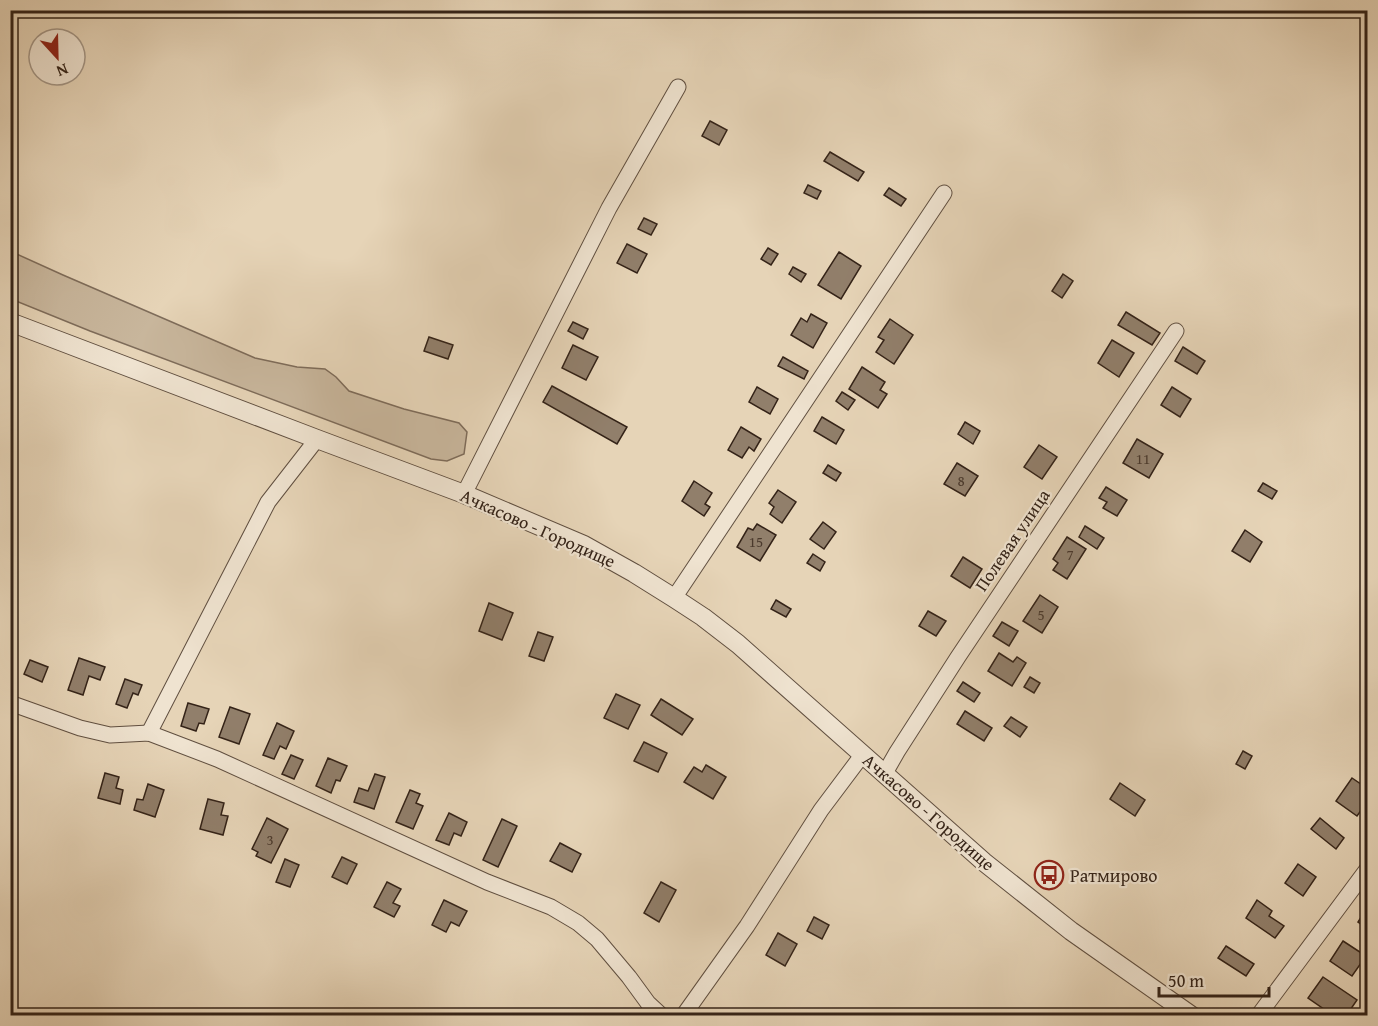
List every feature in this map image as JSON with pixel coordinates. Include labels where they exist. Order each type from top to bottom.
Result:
[{"type":"street","points":[[464,494],[609,208],[678,87]]},
{"type":"street","points":[[674,598],[944,193]]},
{"type":"street","name":"Ачкасово - Городище","points":[[10,322],[464,494],[584,545],[634,573],[703,617],[738,644],[984,862],[1071,931],[1192,1016]]},
{"type":"street","name":"Полевая улица","points":[[885,773],[958,657],[1176,331]]},
{"type":"street","points":[[149,734],[268,502],[317,440]]},
{"type":"street","points":[[10,703],[80,728],[110,735],[149,734],[217,759],[487,882],[551,907],[578,923],[597,939],[629,976],[648,1003],[662,1016]]},
{"type":"street","points":[[682,1016],[747,926],[822,810],[863,754]]},
{"type":"street","points":[[1258,1016],[1368,868]]},
{"type":"shaded area","points":[[10,251],[255,358],[297,367],[325,369],[349,391],[404,409],[459,423],[467,432],[464,454],[447,461],[431,459],[11,299]]},
{"type":"building","points":[[710,121],[727,130],[719,145],[702,136]]},
{"type":"building","points":[[830,152],[864,172],[858,181],[824,161]]},
{"type":"building","points":[[808,185],[821,191],[817,199],[804,193]]},
{"type":"building","points":[[889,188],[906,199],[901,206],[884,195]]},
{"type":"building","points":[[644,218],[657,224],[651,235],[638,229]]},
{"type":"building","points":[[627,244],[647,254],[637,273],[617,263]]},
{"type":"building","points":[[768,248],[778,254],[771,265],[761,259]]},
{"type":"building","points":[[839,252],[861,266],[841,299],[818,285]]},
{"type":"building","points":[[793,267],[806,274],[801,282],[789,274]]},
{"type":"building","points":[[1063,274],[1073,281],[1062,298],[1052,291]]},
{"type":"building","points":[[1126,312],[1160,333],[1152,345],[1118,325]]},
{"type":"building","points":[[811,314],[827,323],[813,348],[791,335],[801,318],[807,322]]},
{"type":"building","points":[[890,319],[913,335],[894,364],[876,352],[884,340],[878,337]]},
{"type":"building","points":[[573,322],[588,329],[583,339],[568,331]]},
{"type":"building","points":[[429,337],[453,345],[448,359],[424,351]]},
{"type":"building","points":[[1112,340],[1134,353],[1119,377],[1098,363]]},
{"type":"building","points":[[573,345],[598,357],[586,380],[562,368]]},
{"type":"building","points":[[1183,347],[1205,361],[1197,374],[1175,361]]},
{"type":"building","points":[[783,357],[808,371],[804,379],[778,366]]},
{"type":"building","points":[[862,367],[885,382],[880,390],[887,394],[878,408],[849,389]]},
{"type":"building","points":[[552,386],[627,427],[617,444],[543,402]]},
{"type":"building","points":[[757,387],[778,399],[770,414],[749,402]]},
{"type":"building","points":[[1172,387],[1191,399],[1180,417],[1161,405]]},
{"type":"building","points":[[842,392],[855,400],[848,410],[836,401]]},
{"type":"building","points":[[822,417],[844,430],[836,444],[814,431]]},
{"type":"building","points":[[965,422],[980,431],[973,444],[958,434]]},
{"type":"building","points":[[741,427],[761,439],[754,451],[749,447],[742,458],[728,450]]},
{"type":"building","points":[[1137,439],[1163,454],[1149,478],[1123,463]]},
{"type":"building","points":[[1039,445],[1057,457],[1042,479],[1024,467]]},
{"type":"building","points":[[957,463],[978,476],[965,496],[944,484]]},
{"type":"building","points":[[828,465],[841,473],[836,481],[823,473]]},
{"type":"building","points":[[694,481],[712,493],[705,504],[710,507],[704,516],[682,501]]},
{"type":"building","points":[[1263,483],[1277,491],[1272,499],[1258,491]]},
{"type":"building","points":[[1106,487],[1127,500],[1117,516],[1103,508],[1107,502],[1099,498]]},
{"type":"building","points":[[778,490],[796,502],[782,523],[770,514],[774,507],[769,503]]},
{"type":"building","points":[[823,522],[836,532],[824,549],[810,539]]},
{"type":"building","points":[[757,524],[776,535],[760,561],[737,547],[748,528],[753,530]]},
{"type":"building","points":[[1085,526],[1104,538],[1097,549],[1079,537]]},
{"type":"building","points":[[1245,530],[1262,542],[1250,562],[1232,551]]},
{"type":"building","points":[[1067,537],[1086,549],[1067,579],[1053,570],[1058,563],[1053,559]]},
{"type":"building","points":[[813,554],[825,562],[820,571],[807,563]]},
{"type":"building","points":[[963,557],[982,569],[970,588],[951,576]]},
{"type":"building","points":[[1040,595],[1058,607],[1042,633],[1023,621]]},
{"type":"building","points":[[776,600],[791,609],[786,617],[771,609]]},
{"type":"building","points":[[489,603],[513,613],[502,640],[479,631]]},
{"type":"building","points":[[928,611],[946,621],[936,636],[919,626]]},
{"type":"building","points":[[1002,622],[1018,631],[1009,646],[993,636]]},
{"type":"building","points":[[538,632],[553,637],[544,661],[529,656]]},
{"type":"building","points":[[999,653],[1013,662],[1017,657],[1026,663],[1012,686],[988,671]]},
{"type":"building","points":[[79,658],[105,667],[100,680],[89,676],[83,695],[68,690]]},
{"type":"building","points":[[30,660],[48,667],[42,682],[24,674]]},
{"type":"building","points":[[1030,677],[1040,683],[1034,693],[1024,687]]},
{"type":"building","points":[[125,679],[142,685],[138,695],[133,693],[127,708],[116,704]]},
{"type":"building","points":[[963,682],[980,693],[974,702],[957,691]]},
{"type":"building","points":[[616,694],[640,705],[628,729],[604,718]]},
{"type":"building","points":[[661,699],[693,719],[682,735],[651,715]]},
{"type":"building","points":[[188,703],[209,709],[204,724],[199,723],[196,731],[181,726]]},
{"type":"building","points":[[230,707],[250,714],[239,744],[219,737]]},
{"type":"building","points":[[965,711],[992,728],[984,741],[957,724]]},
{"type":"building","points":[[1011,717],[1027,727],[1020,737],[1004,726]]},
{"type":"building","points":[[277,723],[294,731],[286,749],[280,746],[274,759],[263,755]]},
{"type":"building","points":[[644,742],[667,753],[658,772],[634,761]]},
{"type":"building","points":[[1243,751],[1252,756],[1245,769],[1236,764]]},
{"type":"building","points":[[291,755],[303,760],[294,779],[282,774]]},
{"type":"building","points":[[328,758],[347,766],[340,781],[336,780],[331,793],[316,786]]},
{"type":"building","points":[[706,765],[726,777],[713,799],[684,782],[694,767],[702,772]]},
{"type":"building","points":[[105,773],[119,777],[116,788],[123,790],[120,804],[98,798]]},
{"type":"building","points":[[375,774],[385,777],[374,809],[354,802],[359,788],[368,791]]},
{"type":"building","points":[[1352,778],[1368,789],[1368,801],[1357,816],[1336,801]]},
{"type":"building","points":[[1120,783],[1145,800],[1135,816],[1110,799]]},
{"type":"building","points":[[148,784],[164,790],[155,817],[134,810],[137,799],[143,800]]},
{"type":"building","points":[[410,790],[420,794],[416,803],[423,806],[413,829],[396,822]]},
{"type":"building","points":[[208,799],[224,803],[221,815],[228,816],[223,835],[200,829]]},
{"type":"building","points":[[449,813],[467,822],[461,836],[454,833],[449,845],[436,840]]},
{"type":"building","points":[[267,818],[288,829],[271,863],[256,856],[258,852],[252,849]]},
{"type":"building","points":[[1320,818],[1344,838],[1336,849],[1311,829]]},
{"type":"building","points":[[502,819],[517,826],[498,867],[483,860]]},
{"type":"building","points":[[560,843],[581,854],[572,872],[550,861]]},
{"type":"building","points":[[342,857],[357,864],[347,884],[332,877]]},
{"type":"building","points":[[285,859],[299,865],[290,887],[276,882]]},
{"type":"building","points":[[1298,864],[1316,877],[1303,896],[1285,883]]},
{"type":"building","points":[[387,882],[401,889],[393,903],[400,906],[394,917],[374,907]]},
{"type":"building","points":[[661,882],[676,890],[659,922],[644,913]]},
{"type":"building","points":[[444,900],[467,911],[459,926],[451,922],[446,932],[432,925]]},
{"type":"building","points":[[1257,900],[1272,911],[1269,916],[1284,926],[1275,938],[1246,918]]},
{"type":"building","points":[[1368,909],[1368,929],[1358,922]]},
{"type":"building","points":[[814,917],[829,925],[822,939],[807,931]]},
{"type":"building","points":[[778,933],[797,944],[785,966],[766,955]]},
{"type":"building","points":[[1343,941],[1366,956],[1352,976],[1330,961]]},
{"type":"building","points":[[1226,946],[1254,964],[1246,976],[1218,958]]},
{"type":"building","points":[[1323,977],[1357,1000],[1346,1016],[1334,1016],[1308,998]]},
{"type":"place","name":"Ратмирово","points":[[1049,875]]}]
